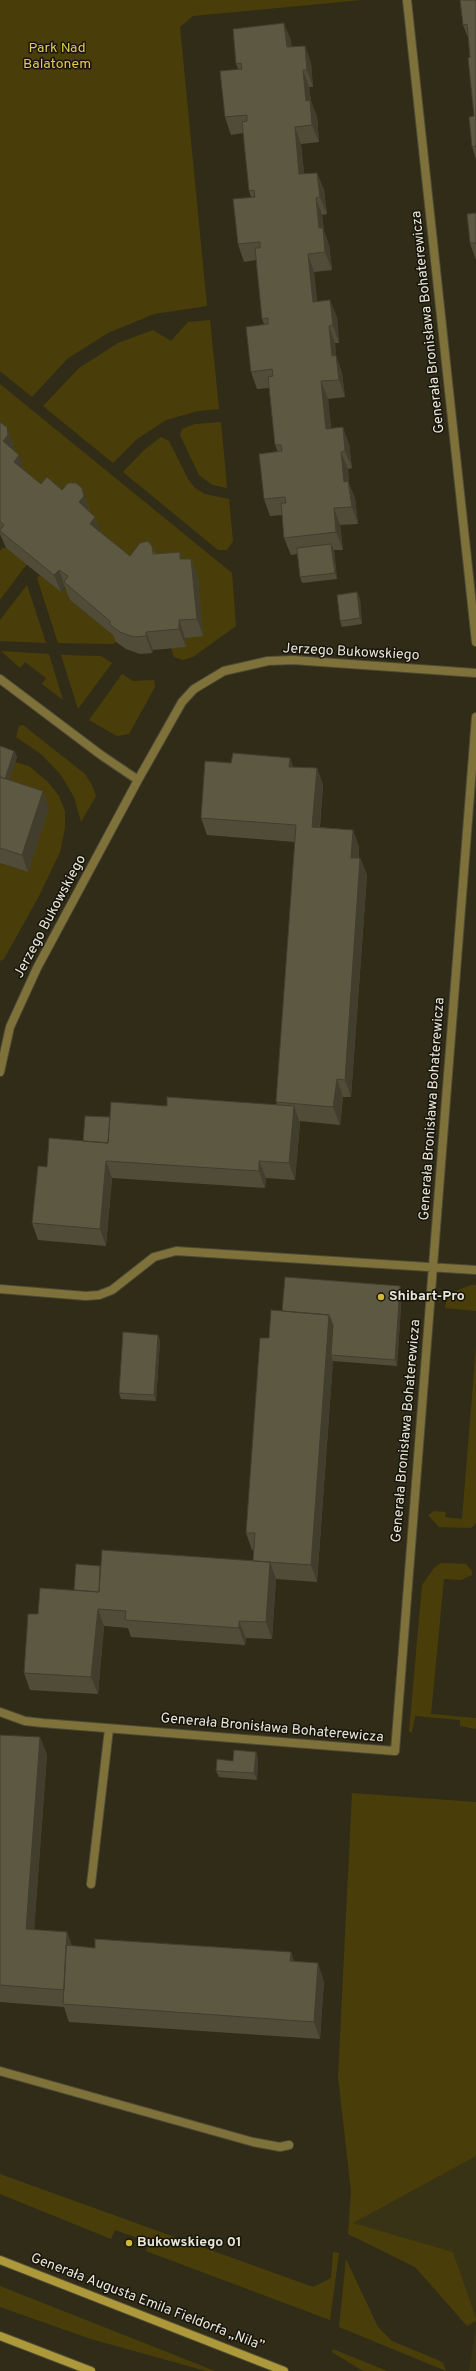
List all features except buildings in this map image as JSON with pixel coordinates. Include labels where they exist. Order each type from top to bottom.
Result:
[{"type":"street","name":"Generała Bronisława Bohaterewicza","points":[[407,0],[476,642]]},
{"type":"street","name":"Jerzego Bukowskiego","points":[[0,1072],[10,1027],[37,968],[138,780],[182,702],[194,689],[224,671],[268,661],[293,660],[476,673]]},
{"type":"street","points":[[0,679],[101,755],[138,780]]},
{"type":"street","name":"Generała Bronisława Bohaterewicza","points":[[0,1712],[25,1721],[395,1751],[476,717]]},
{"type":"street","points":[[0,1289],[86,1296],[99,1295],[112,1290],[154,1257],[176,1251],[476,1270]]},
{"type":"street","points":[[91,1884],[109,1729]]},
{"type":"street","points":[[0,2071],[252,2142],[280,2147],[289,2145]]},
{"type":"street","name":"Generała Augusta Emila Fieldorfa „Nila”","points":[[0,2260],[284,2371]]},
{"type":"street","points":[[0,2336],[91,2371]]},
{"type":"shaded area","points":[[476,2156],[476,2318],[453,2252],[352,2223]]},
{"type":"shaded area","points":[[476,2326],[476,2371],[469,2371]]},
{"type":"green space","name":"Park Nad Balatonem","points":[[0,0],[362,0],[193,16],[180,27],[207,306],[154,314],[108,333],[67,359],[32,397],[0,371]]},
{"type":"green space","points":[[210,320],[219,409],[198,411],[166,420],[137,439],[113,463],[43,406],[79,368],[118,343],[153,330],[171,341],[188,322]]},
{"type":"green space","points":[[0,384],[232,573],[236,626],[193,657],[183,660],[174,657],[171,648],[185,647],[185,638],[136,573],[47,501],[0,440]]},
{"type":"green space","points":[[221,422],[227,488],[212,485],[199,475],[180,435],[182,429],[195,424]]},
{"type":"green space","points":[[161,437],[169,441],[188,479],[195,488],[205,494],[229,499],[233,541],[227,550],[218,550],[123,472],[144,450]]},
{"type":"green space","points":[[2,548],[6,548],[27,564],[0,600],[0,551]]},
{"type":"green space","points":[[40,575],[61,592],[66,587],[70,600],[118,639],[116,642],[113,644],[58,643],[37,578]]},
{"type":"green space","points":[[27,585],[46,643],[0,641],[0,620]]},
{"type":"green space","points":[[1,651],[49,654],[63,700],[42,684],[46,678],[25,662],[20,668]]},
{"type":"green space","points":[[61,655],[101,656],[112,663],[78,709]]},
{"type":"green space","points":[[122,674],[133,681],[154,680],[155,687],[129,734],[117,736],[89,720]]},
{"type":"green space","points":[[23,725],[85,774],[92,785],[96,796],[81,822],[74,797],[61,775],[41,754],[16,737],[19,726]]},
{"type":"green space","points":[[15,762],[29,766],[48,782],[59,796],[65,811],[65,828],[60,852],[39,896],[4,959],[0,961],[0,863],[28,872],[4,794]]},
{"type":"green space","points":[[471,1285],[476,1285],[476,1311],[445,1308],[446,1302],[453,1292]]},
{"type":"green space","points":[[476,1347],[476,1523],[471,1528],[439,1527],[428,1515],[434,1511],[446,1512],[445,1517],[462,1519]]},
{"type":"green space","points":[[441,1563],[466,1564],[472,1571],[472,1575],[461,1580],[444,1579],[431,1714],[476,1718],[476,1729],[460,1726],[460,1720],[415,1716],[412,1732],[409,1732],[422,1585],[434,1568]]},
{"type":"green space","points":[[352,1793],[476,1802],[476,2156],[353,2223],[453,2252],[476,2318],[476,2321],[467,2326],[415,2267],[348,2234],[351,2191],[338,2077]]},
{"type":"green space","points":[[0,2174],[313,2287],[331,2278],[333,2252],[339,2253],[330,2320],[146,2251],[149,2242],[115,2230],[111,2239],[0,2194]]},
{"type":"green space","points":[[346,2259],[378,2327],[392,2341],[443,2363],[446,2371],[339,2327]]},
{"type":"green space","points":[[0,2286],[215,2371],[206,2371],[91,2339],[0,2307]]},
{"type":"green space","points":[[333,2349],[387,2371],[363,2371],[332,2352]]},
{"type":"place","name":"Shibart-Pro","points":[[381,1297]]},
{"type":"place","name":"Bukowskiego 01","points":[[129,2243]]}]
